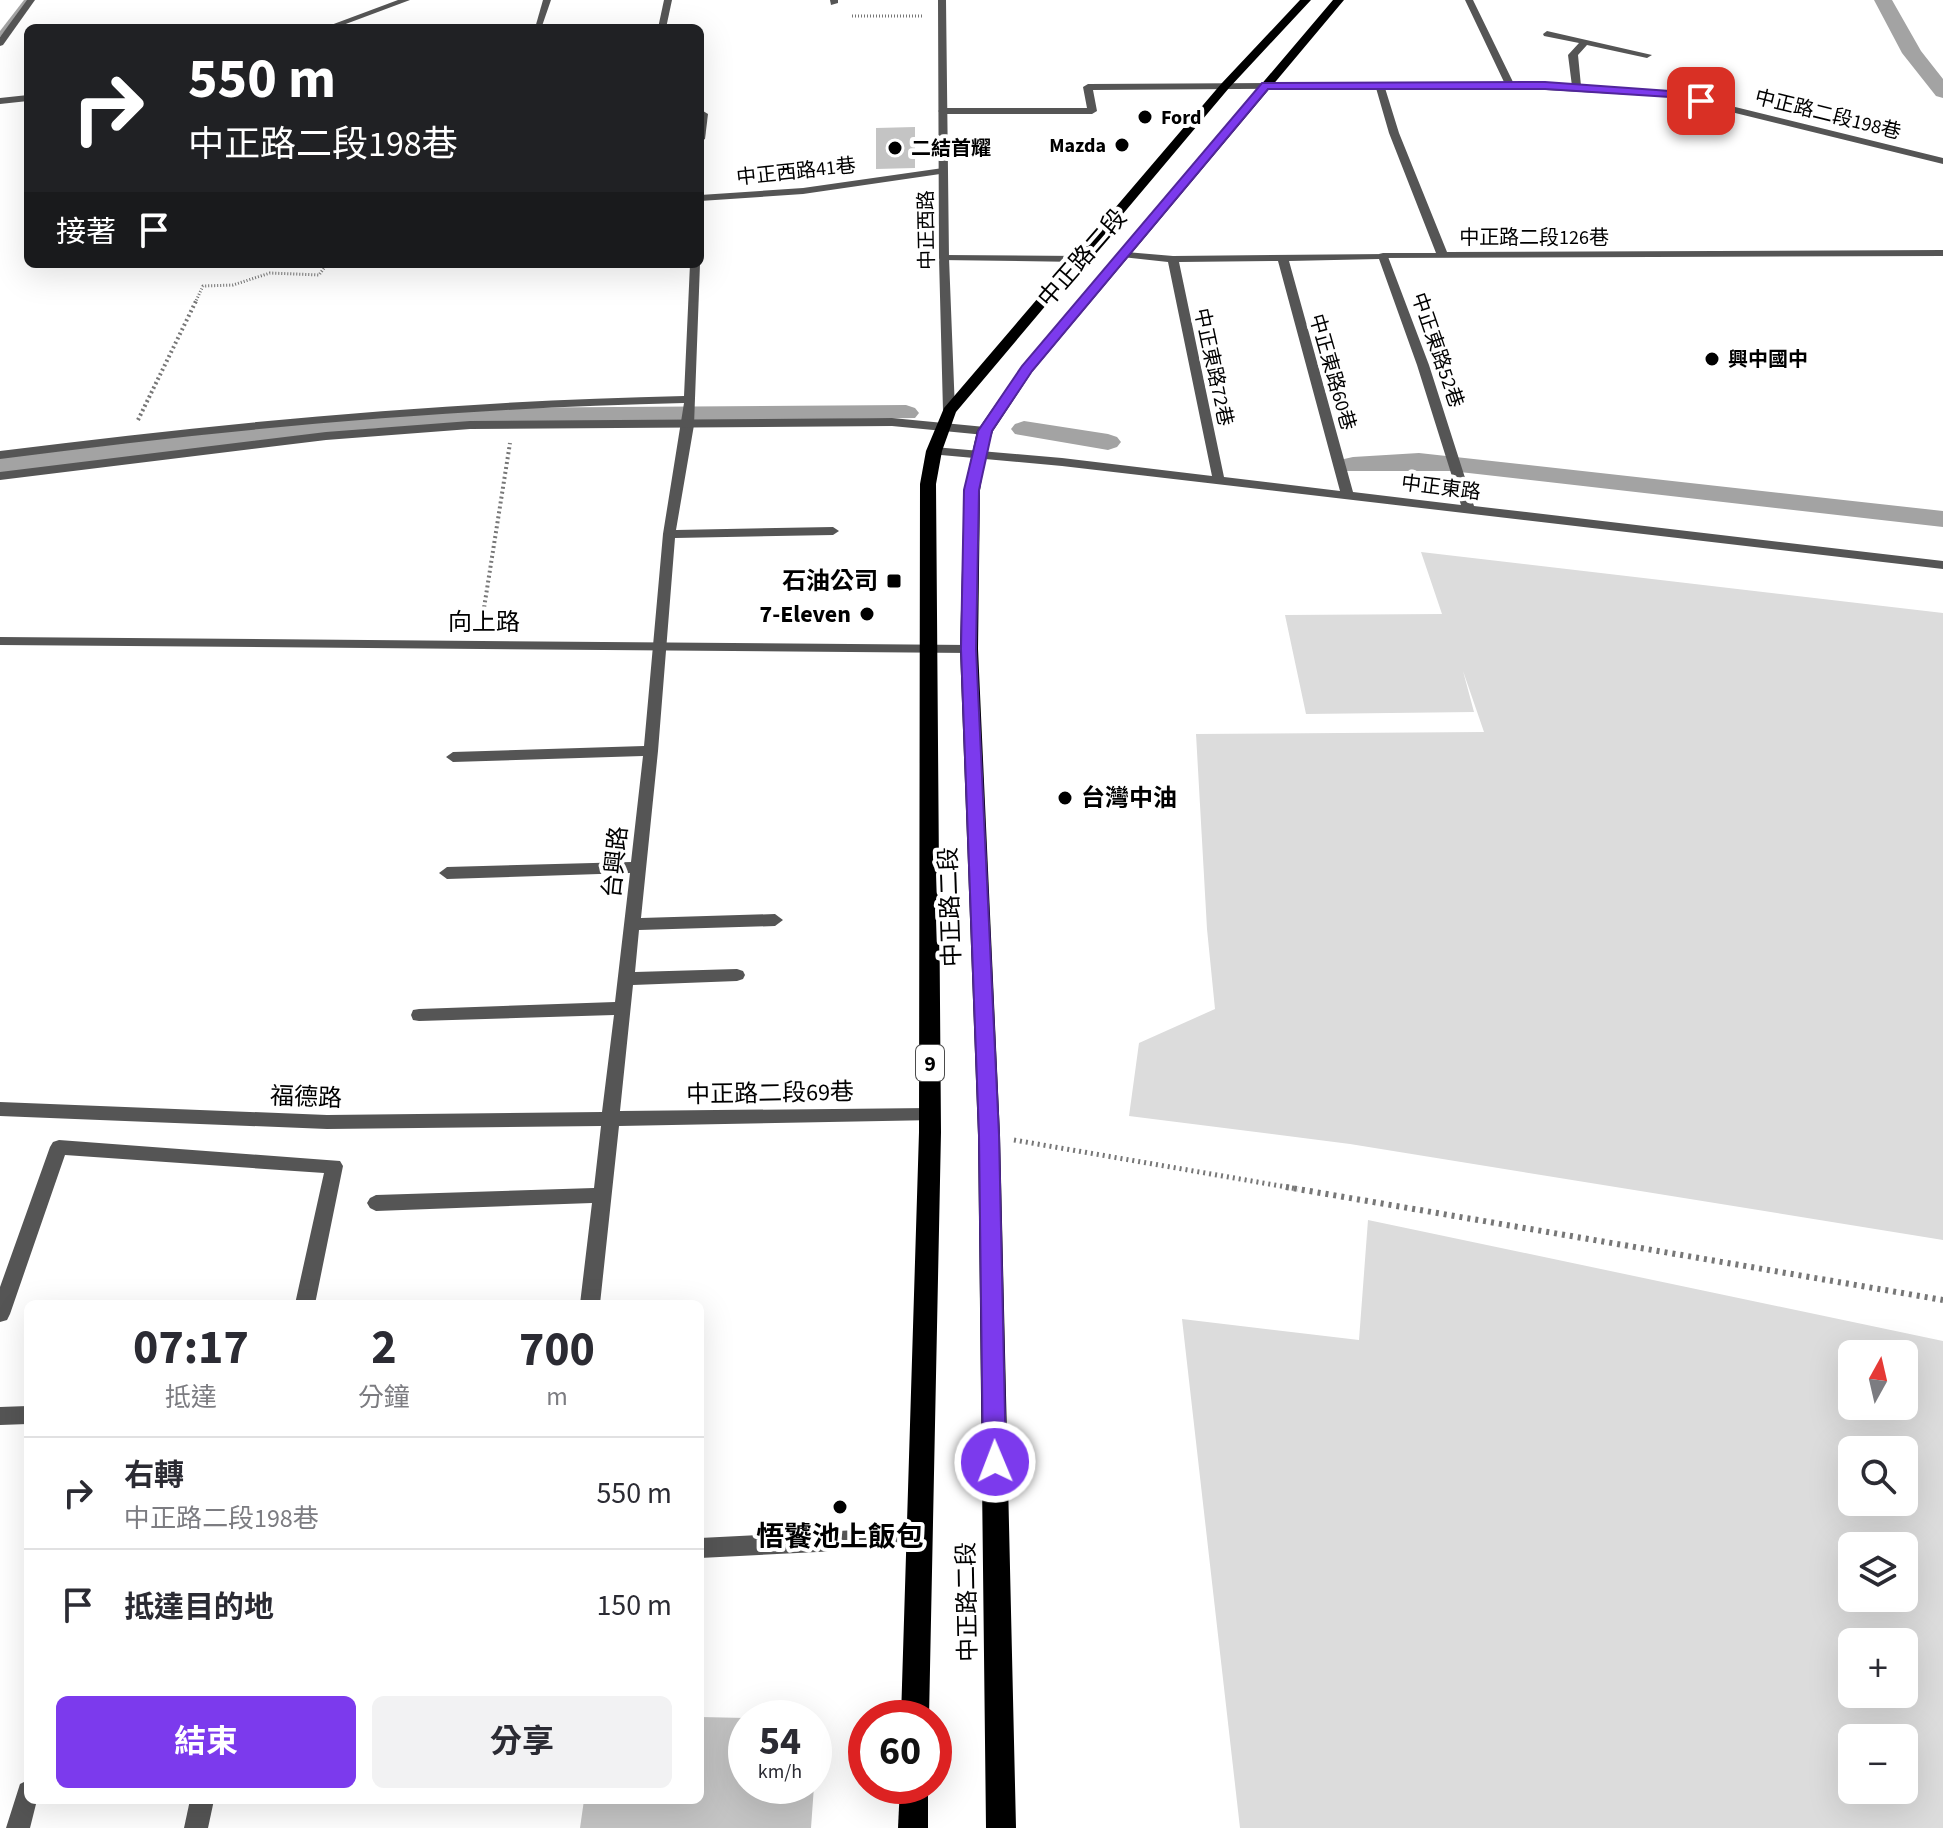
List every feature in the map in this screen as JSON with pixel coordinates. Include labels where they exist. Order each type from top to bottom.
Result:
[{"type":"main road","name":"9","points":[[1225,86],[1306,0]]},
{"type":"main road","name":"中正路二段","points":[[1001,1828],[989,1135],[969,649],[972,490],[978,453],[985,431],[1027,369],[1339,0]]},
{"type":"main road","name":"中正路二段","points":[[915,1700],[930,1115],[928,484],[934,451],[946,418],[991,358],[1080,259],[1225,86]]},
{"type":"main road","points":[[913,1828],[914,1804]]},
{"type":"street","points":[[0,43],[31,0]]},
{"type":"street","points":[[338,24],[406,0]]},
{"type":"street","points":[[539,24],[547,0]]},
{"type":"street","points":[[663,24],[668,0]]},
{"type":"street","name":"中正西路","points":[[942,0],[946,418]]},
{"type":"street","points":[[1469,0],[1510,85]]},
{"type":"street","points":[[1547,34],[1647,55]]},
{"type":"street","points":[[1577,88],[1573,55],[1585,42]]},
{"type":"street","name":"中正路二段198巷","points":[[943,111],[1092,111],[1088,87],[1510,85],[1577,88],[1670,94],[1943,161]]},
{"type":"street","points":[[1380,86],[1394,133],[1443,256]]},
{"type":"street","points":[[0,101],[24,98]]},
{"type":"street","name":"中正西路41巷","points":[[704,198],[803,191],[943,171]]},
{"type":"street","name":"中正路二段126巷","points":[[1126,255],[1173,259],[1943,253]]},
{"type":"street","name":"中正東路52巷","points":[[1383,256],[1456,463],[1469,510]]},
{"type":"street","points":[[944,258],[1080,259]]},
{"type":"street","name":"中正東路60巷","points":[[1283,258],[1348,496]]},
{"type":"street","name":"中正東路72巷","points":[[1173,259],[1219,481]]},
{"type":"street","name":"台興路","points":[[590,1300],[662,644],[669,534],[688,425],[695,268]]},
{"type":"street","points":[[0,455],[129,438],[429,408],[690,399]]},
{"type":"street","points":[[0,476],[326,436],[470,425],[688,425],[946,418],[985,431]]},
{"type":"street","name":"中正東路","points":[[934,451],[978,453],[1943,565]]},
{"type":"street","points":[[669,534],[833,531]]},
{"type":"street","name":"向上路","points":[[0,641],[662,644],[969,649]]},
{"type":"street","points":[[453,757],[651,751]]},
{"type":"street","points":[[447,873],[638,867]]},
{"type":"street","points":[[632,924],[775,920]]},
{"type":"street","points":[[626,979],[737,975]]},
{"type":"street","points":[[419,1015],[622,1008]]},
{"type":"street","name":"福德路","points":[[0,1109],[327,1122],[610,1119]]},
{"type":"street","name":"中正路二段69巷","points":[[610,1119],[930,1115]]},
{"type":"street","points":[[0,1314],[59,1147],[334,1166],[306,1300]]},
{"type":"street","points":[[376,1203],[602,1195]]},
{"type":"street","points":[[0,1416],[24,1415]]},
{"type":"street","points":[[704,1548],[918,1537]]},
{"type":"street","points":[[18,1828],[25,1804]]},
{"type":"street","points":[[196,1828],[201,1804]]},
{"type":"path","points":[[852,16],[942,16]]},
{"type":"path","points":[[129,438],[203,286],[233,285],[270,273],[319,275],[324,268]]},
{"type":"path","points":[[479,644],[513,425]]},
{"type":"path","points":[[989,1135],[1943,1300]]},
{"type":"shaded area","points":[[1421,552],[1943,613],[1943,1240],[1350,1144],[1129,1116],[1139,1043],[1215,1009],[1207,929],[1196,734],[1484,732],[1463,671],[1474,712],[1306,714],[1285,615],[1442,614]]},
{"type":"shaded area","points":[[1368,1220],[1943,1341],[1943,1828],[1240,1828],[1182,1319],[1359,1340]]},
{"type":"building","name":"二結首耀","points":[[915,127],[915,168],[876,169],[876,128]]},
{"type":"building","points":[[704,1717],[728,1718],[728,1804],[813,1804],[811,1828],[580,1828],[583,1804],[704,1804]]},
{"type":"waterway","points":[[0,35],[27,0]]},
{"type":"waterway","points":[[1883,0],[1912,53],[1943,92]]},
{"type":"waterway","points":[[503,409],[521,412],[676,411],[675,415]]},
{"type":"waterway","points":[[0,468],[369,421],[474,416],[906,413]]},
{"type":"waterway","points":[[1024,429],[1108,442]]},
{"type":"waterway","points":[[0,460],[196,435]]},
{"type":"waterway","points":[[1353,465],[1403,461],[1451,463],[1943,519]]},
{"type":"place","name":"Ford","points":[[1145,117]]},
{"type":"place","name":"Mazda","points":[[1122,145]]},
{"type":"place","name":"二結首耀","points":[[895,148]]},
{"type":"place","name":"興中國中","points":[[1712,359]]},
{"type":"place","name":"石油公司","points":[[894,581]]},
{"type":"place","name":"7-Eleven","points":[[867,614]]},
{"type":"place","name":"台灣中油","points":[[1065,798]]},
{"type":"place","name":"悟饕池上飯包","points":[[840,1507]]},
{"type":"route","points":[[995,1462],[989,1135],[969,649],[972,490],[985,431],[1027,369],[1126,255],[1265,85],[1545,86],[1670,94],[1701,101]]}]
